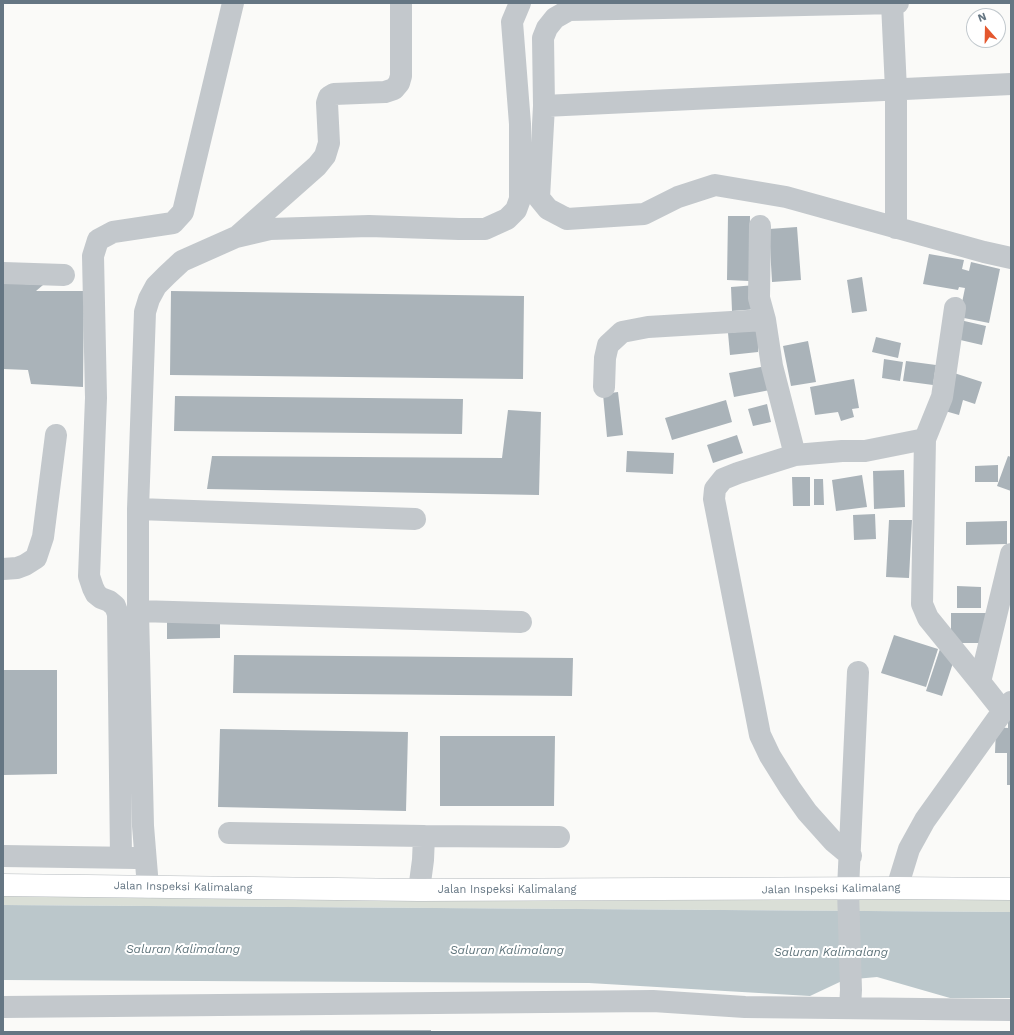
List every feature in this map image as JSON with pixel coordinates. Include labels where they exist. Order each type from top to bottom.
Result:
[{"type":"main road","name":"Jalan Inspeksi Kalimalang","points":[[3,885],[848,896],[897,888],[1011,889]]},
{"type":"street","points":[[121,857],[118,614],[115,606],[110,601],[101,598],[96,594],[89,576],[96,398],[93,256],[98,240],[113,232],[173,223],[183,212],[234,3]]},
{"type":"street","points":[[236,237],[317,166],[325,156],[329,143],[327,103],[329,97],[334,94],[385,92],[394,88],[399,83],[401,76],[401,3]]},
{"type":"street","points":[[148,887],[143,826],[138,611],[138,509],[145,312],[149,299],[156,286],[182,261],[236,237],[270,229],[369,226],[485,229],[507,219],[516,210],[520,199],[520,124],[512,22],[520,3]]},
{"type":"street","points":[[892,3],[896,90],[896,228]]},
{"type":"street","points":[[898,3],[569,10],[555,18],[547,28],[543,38],[544,106],[540,198],[548,209],[567,218],[644,214],[678,197],[715,185],[786,197],[984,252],[1011,258]]},
{"type":"street","points":[[544,106],[1011,84]]},
{"type":"street","points":[[760,226],[760,298],[772,366],[795,455]]},
{"type":"street","points":[[3,273],[64,275]]},
{"type":"street","points":[[897,888],[909,849],[925,820],[1007,706],[980,682],[928,618],[922,604],[925,439],[942,397],[955,308]]},
{"type":"street","points":[[604,387],[605,358],[608,345],[622,332],[648,327],[765,320]]},
{"type":"street","points":[[3,569],[17,568],[36,558],[43,537],[56,435]]},
{"type":"street","points":[[851,856],[833,841],[803,806],[770,756],[760,735],[714,499],[715,489],[723,479],[795,455],[842,451],[865,451],[925,439]]},
{"type":"street","points":[[138,509],[415,519]]},
{"type":"street","points":[[980,682],[1011,554]]},
{"type":"street","points":[[138,611],[521,622]]},
{"type":"street","points":[[850,999],[848,896],[851,856],[858,672]]},
{"type":"street","points":[[229,833],[559,837]]},
{"type":"street","points":[[419,890],[423,860],[424,836]]},
{"type":"street","points":[[3,856],[146,858]]},
{"type":"street","points":[[3,1007],[653,1001],[746,1007],[850,999],[1011,1010]]},
{"type":"shaded area","points":[[3,885],[1011,889],[1011,912],[3,905]]},
{"type":"water","name":"Saluran Kalimalang","points":[[3,905],[1011,912],[1011,998],[950,998],[877,977],[844,980],[810,996],[589,983],[3,980]]},
{"type":"building","points":[[728,216],[750,216],[749,281],[727,280]]},
{"type":"building","points":[[797,227],[801,280],[772,282],[769,229]]},
{"type":"building","points":[[929,254],[964,260],[962,269],[969,271],[971,262],[1000,269],[989,323],[959,317],[965,288],[959,287],[958,290],[923,284]]},
{"type":"building","points":[[862,277],[867,311],[852,313],[847,280]]},
{"type":"building","points":[[3,283],[43,285],[36,291],[84,291],[83,387],[31,384],[28,370],[3,369]]},
{"type":"building","points":[[756,285],[758,309],[732,311],[731,287]]},
{"type":"building","points":[[171,291],[524,296],[523,379],[170,375]]},
{"type":"building","points":[[960,320],[986,326],[982,345],[956,339]]},
{"type":"building","points":[[756,330],[759,335],[758,352],[730,355],[728,333]]},
{"type":"building","points":[[876,337],[901,343],[898,358],[872,352]]},
{"type":"building","points":[[808,341],[816,382],[791,386],[783,346]]},
{"type":"building","points":[[884,359],[903,362],[900,381],[882,378]]},
{"type":"building","points":[[906,361],[936,365],[933,385],[903,381]]},
{"type":"building","points":[[766,366],[770,390],[734,397],[729,373]]},
{"type":"building","points":[[951,372],[982,382],[975,404],[963,400],[959,415],[945,411]]},
{"type":"building","points":[[854,379],[859,408],[852,409],[854,417],[841,421],[838,412],[815,415],[810,387]]},
{"type":"building","points":[[618,392],[623,435],[607,437],[603,394]]},
{"type":"building","points":[[175,396],[463,399],[462,434],[174,431]]},
{"type":"building","points":[[726,400],[732,422],[672,440],[665,418]]},
{"type":"building","points":[[767,404],[771,422],[753,426],[748,409]]},
{"type":"building","points":[[508,410],[541,412],[539,495],[207,489],[212,456],[502,458]]},
{"type":"building","points":[[737,435],[743,453],[713,463],[707,445]]},
{"type":"building","points":[[627,451],[674,453],[673,474],[626,472]]},
{"type":"building","points":[[1008,456],[1011,457],[1011,491],[997,486]]},
{"type":"building","points":[[998,465],[998,482],[975,482],[975,466]]},
{"type":"building","points":[[904,470],[905,507],[874,509],[873,471]]},
{"type":"building","points":[[862,475],[867,507],[836,511],[832,480]]},
{"type":"building","points":[[792,477],[810,477],[810,506],[793,506]]},
{"type":"building","points":[[814,479],[823,479],[824,505],[814,505]]},
{"type":"building","points":[[875,514],[876,539],[854,540],[853,515]]},
{"type":"building","points":[[889,520],[912,520],[909,578],[886,577]]},
{"type":"building","points":[[1007,521],[1007,544],[966,545],[966,522]]},
{"type":"building","points":[[957,586],[981,587],[981,608],[957,608]]},
{"type":"building","points":[[951,613],[988,613],[988,643],[951,643]]},
{"type":"building","points":[[220,617],[220,638],[167,639],[167,618]]},
{"type":"building","points":[[894,635],[938,649],[926,687],[881,673]]},
{"type":"building","points":[[940,649],[956,654],[942,696],[926,691]]},
{"type":"building","points":[[234,655],[573,658],[572,696],[233,693]]},
{"type":"building","points":[[3,670],[57,670],[57,774],[3,775]]},
{"type":"building","points":[[1008,718],[1011,718],[1011,785],[1007,785],[1007,753],[995,753],[996,727],[1008,728]]},
{"type":"building","points":[[220,729],[408,732],[406,811],[218,807]]},
{"type":"building","points":[[440,736],[555,736],[554,806],[440,806]]},
{"type":"building","points":[[300,1030],[431,1030],[431,1032],[300,1032]]}]
